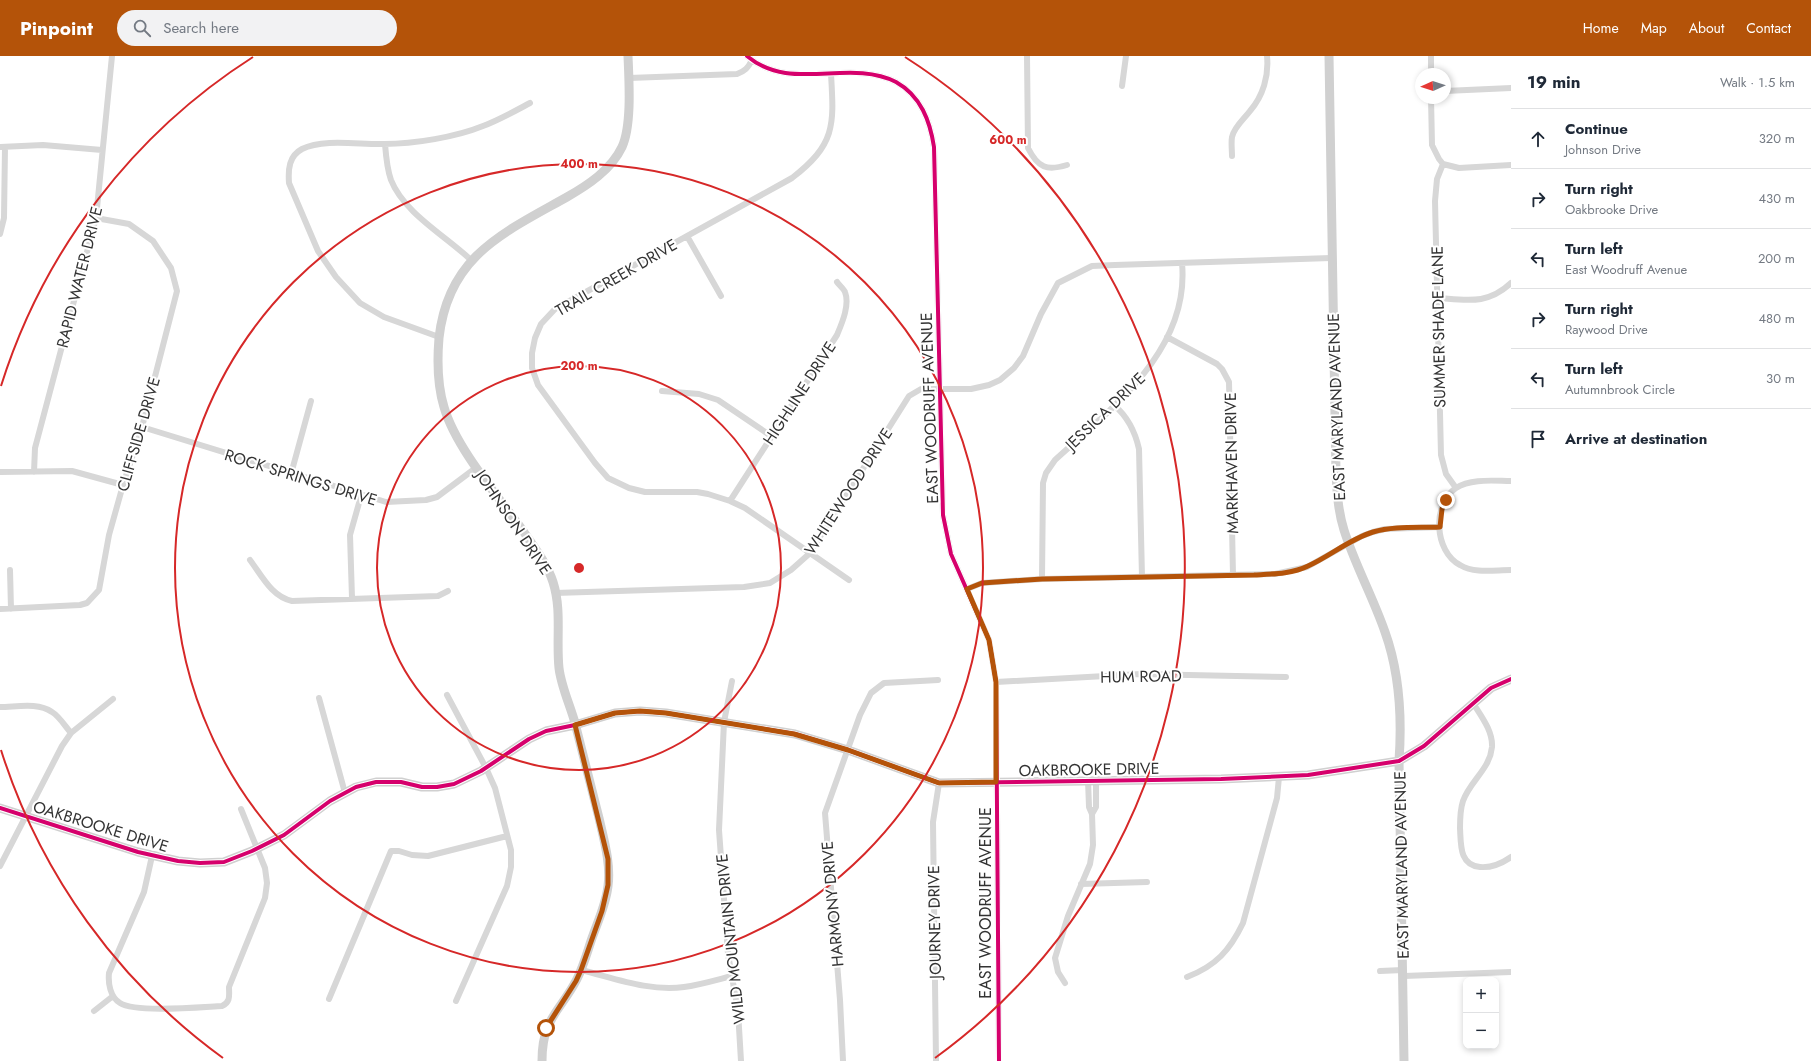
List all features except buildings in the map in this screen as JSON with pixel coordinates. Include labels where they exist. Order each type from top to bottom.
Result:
[{"type":"street","name":"RAPID WATER DRIVE","points":[[34,472],[35,448],[96,218],[112,56]]},
{"type":"street","name":"JOHNSON DRIVE","points":[[542,1061],[542,1047],[546,1028],[576,981],[602,911],[608,885],[608,859],[560,669],[555,593],[552,581],[531,543],[477,468],[451,427],[438,378],[439,336],[446,303],[471,260],[492,240],[507,230],[586,186],[606,168],[622,147],[629,103],[628,56]]},
{"type":"street","points":[[1027,56],[1028,148],[1034,159],[1042,167],[1057,168],[1067,165]]},
{"type":"street","points":[[1122,86],[1126,56]]},
{"type":"street","points":[[1232,156],[1232,136],[1240,123],[1259,101],[1264,88],[1268,56]]},
{"type":"street","name":"EAST MARYLAND AVENUE","points":[[1329,56],[1331,258],[1334,306],[1336,473],[1340,513],[1349,544],[1385,633],[1392,657],[1399,711],[1404,973],[1404,1061]]},
{"type":"street","points":[[1431,56],[1431,68]]},
{"type":"street","points":[[629,78],[737,74],[744,72],[749,67],[750,58]]},
{"type":"street","name":"EAST WOODRUFF AVENUE","points":[[750,58],[776,71],[797,75],[857,72],[885,77],[904,87],[921,104],[931,125],[934,147],[944,515],[951,554],[989,640],[996,682],[999,1061]]},
{"type":"street","name":"TRAIL CREEK DRIVE","points":[[831,74],[833,110],[831,128],[819,154],[809,165],[792,178],[555,309],[541,324],[535,338],[532,353],[532,368],[538,385],[595,463],[608,478],[629,488],[645,492],[697,492],[730,500],[849,580]]},
{"type":"street","points":[[1451,91],[1511,88]]},
{"type":"street","points":[[439,336],[384,317],[360,303],[336,277],[318,251],[289,183],[291,160],[297,152],[312,145],[348,142],[384,144],[450,136],[482,127],[530,103]]},
{"type":"street","points":[[1431,104],[1432,145],[1439,160],[1443,164],[1459,168],[1511,165]]},
{"type":"street","points":[[384,144],[387,167],[392,182],[401,198],[471,260]]},
{"type":"street","points":[[0,234],[4,218],[2,147],[43,145],[102,150]]},
{"type":"street","name":"SUMMER SHADE LANE","points":[[1443,164],[1435,189],[1441,455],[1446,474],[1456,488]]},
{"type":"street","name":"CLIFFSIDE DRIVE","points":[[0,609],[75,606],[87,603],[99,590],[109,535],[123,485],[142,428],[177,291],[171,268],[153,241],[129,224],[96,218]]},
{"type":"street","points":[[687,236],[721,296]]},
{"type":"street","points":[[940,388],[971,389],[989,385],[1006,376],[1024,356],[1049,298],[1058,283],[1092,266],[1331,258]]},
{"type":"street","name":"JESSICA DRIVE","points":[[1042,579],[1042,499],[1043,482],[1046,473],[1055,460],[1141,379],[1152,364],[1177,315],[1181,301],[1182,262]]},
{"type":"street","name":"HIGHLINE DRIVE","points":[[730,500],[837,335],[845,316],[846,302],[845,292],[836,282]]},
{"type":"street","points":[[1438,298],[1473,300],[1490,298],[1502,292],[1511,284]]},
{"type":"street","name":"MARKHAVEN DRIVE","points":[[1167,337],[1217,364],[1222,369],[1229,382],[1233,575]]},
{"type":"street","name":"WHITEWOOD DRIVE","points":[[555,593],[744,587],[770,583],[791,570],[809,554],[909,396],[921,389],[940,388]]},
{"type":"street","points":[[662,391],[699,394],[718,400],[771,436]]},
{"type":"street","points":[[291,474],[311,401]]},
{"type":"street","points":[[1114,405],[1131,423],[1137,437],[1139,449],[1142,577]]},
{"type":"street","name":"ROCK SPRINGS DRIVE","points":[[142,428],[360,496],[386,502],[426,500],[437,497],[477,468]]},
{"type":"street","points":[[0,472],[72,471],[123,485]]},
{"type":"street","points":[[1511,481],[1475,482],[1456,488],[1446,500],[1442,509],[1440,527],[1442,542],[1445,550],[1450,557],[1461,566],[1474,570],[1511,570]]},
{"type":"street","points":[[352,598],[350,535],[360,496]]},
{"type":"street","points":[[967,589],[982,583],[1042,579],[1275,574],[1307,567],[1362,536],[1385,529],[1440,527]]},
{"type":"street","points":[[250,560],[277,595],[292,601],[438,596],[448,590]]},
{"type":"street","points":[[10,570],[11,608]]},
{"type":"street","name":"HUM ROAD","points":[[996,682],[1141,674],[1286,677]]},
{"type":"street","name":"OAKBROOKE DRIVE","points":[[0,808],[152,856],[200,863],[224,862],[284,835],[330,801],[356,787],[376,782],[401,782],[422,787],[437,787],[454,784],[486,768],[529,739],[546,731],[575,725],[615,713],[640,711],[666,713],[794,734],[848,750],[939,783],[1221,779],[1308,775],[1399,761],[1424,746],[1492,688],[1511,679]]},
{"type":"street","name":"HARMONY DRIVE","points":[[843,1061],[840,1000],[825,814],[860,715],[871,692],[884,683],[938,680]]},
{"type":"street","name":"WILD MOUNTAIN DRIVE","points":[[732,681],[724,722],[719,830],[728,954],[738,1010],[740,1061]]},
{"type":"street","points":[[447,695],[495,788],[511,850],[511,867],[507,886],[456,1001]]},
{"type":"street","points":[[319,698],[345,793]]},
{"type":"street","points":[[0,866],[62,746],[71,733],[113,699]]},
{"type":"street","points":[[1473,703],[1488,729],[1492,746],[1485,767],[1472,784],[1463,800],[1460,812],[1461,849],[1465,859],[1476,866],[1485,867],[1497,865],[1511,857]]},
{"type":"street","points":[[0,707],[37,706],[44,708],[54,712],[71,733]]},
{"type":"street","points":[[1187,977],[1209,966],[1225,954],[1234,941],[1243,923],[1277,798],[1279,777]]},
{"type":"street","points":[[1092,780],[1096,802],[1096,807],[1092,814]]},
{"type":"street","points":[[1064,983],[1056,964],[1056,950],[1090,864],[1093,845],[1092,814],[1089,802],[1092,780]]},
{"type":"street","name":"JOURNEY DRIVE","points":[[936,1061],[933,822],[939,783]]},
{"type":"street","points":[[1089,802],[1096,802]]},
{"type":"street","points":[[152,856],[144,892],[109,972],[108,984],[113,996],[120,1003],[135,1008],[222,1006],[227,1004],[230,998],[229,987],[234,970],[265,898],[267,883],[265,868],[258,848],[241,809]]},
{"type":"street","points":[[329,999],[391,851],[399,851],[412,856],[428,856],[507,836]]},
{"type":"street","points":[[1081,884],[1147,882]]},
{"type":"street","points":[[581,970],[635,984],[658,987],[683,987],[732,976]]},
{"type":"street","points":[[1380,971],[1404,973],[1511,972]]},
{"type":"street","points":[[94,1010],[113,996]]},
{"type":"cycle path","points":[[747,56],[764,67],[782,72],[801,74],[859,73],[878,76],[896,82],[912,94],[918,102],[930,128],[934,147],[943,515],[951,554],[989,640],[996,682],[999,1061]]},
{"type":"cycle path","points":[[0,808],[138,852],[178,861],[200,863],[224,862],[252,851],[284,835],[330,801],[356,787],[376,782],[401,782],[422,787],[437,787],[454,784],[481,771],[529,739],[546,731],[575,725],[615,713],[640,711],[666,713],[795,734],[848,750],[939,783],[1221,779],[1308,775],[1399,761],[1424,746],[1491,688],[1511,679]]},
{"type":"route","points":[[546,1028],[558,1006],[576,981],[581,970],[602,911],[608,885],[608,859],[575,725],[615,713],[640,711],[666,713],[794,734],[848,750],[939,783],[960,784],[996,782],[996,682],[989,640],[967,589],[982,583],[1042,579],[1254,575],[1289,572],[1307,567],[1362,536],[1373,532],[1385,529],[1440,527],[1440,518],[1446,500]]}]
